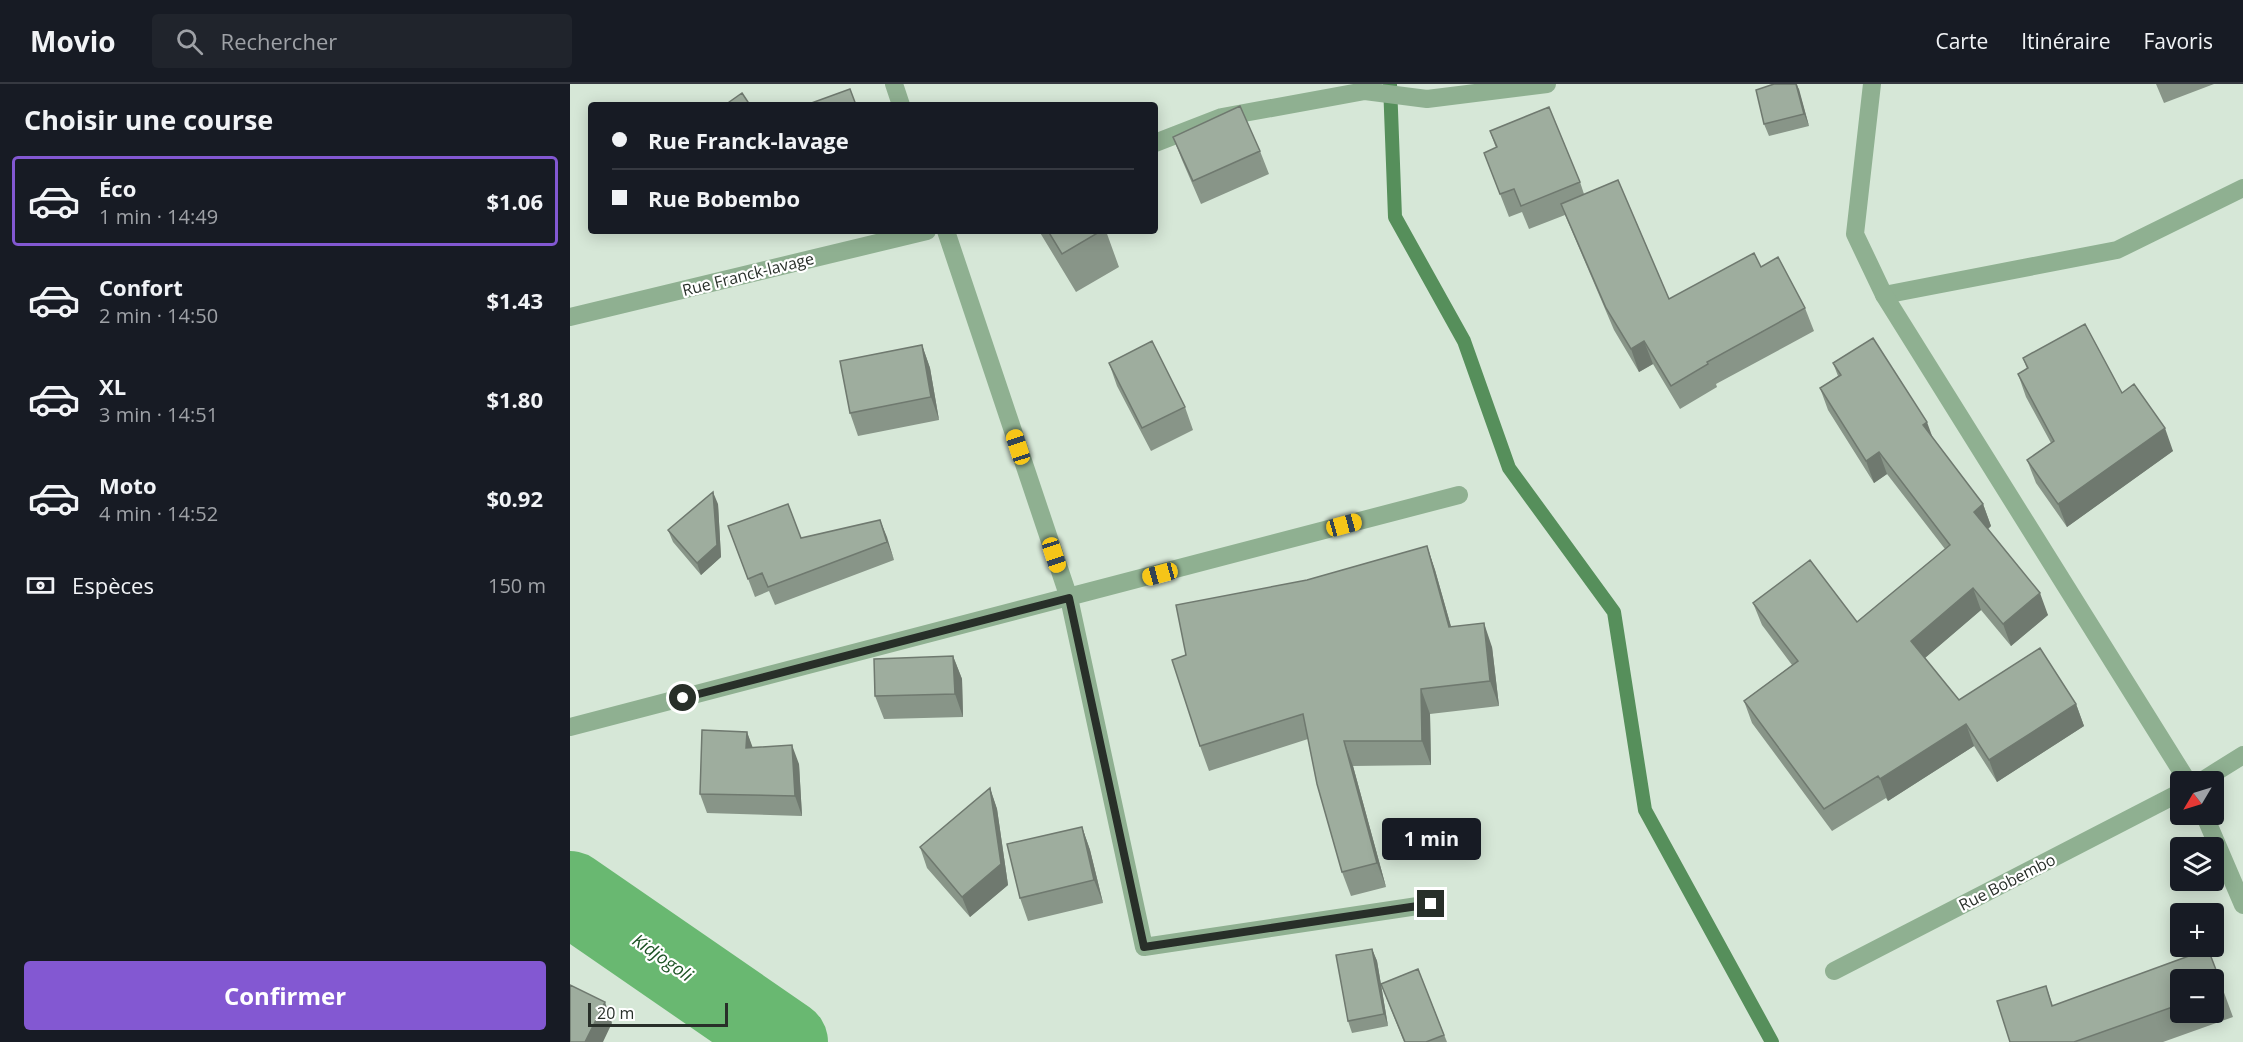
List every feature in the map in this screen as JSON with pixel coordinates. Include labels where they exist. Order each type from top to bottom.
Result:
[{"type":"street","points":[[894,84],[901,102]]},
{"type":"street","points":[[1158,142],[1222,117],[1365,91],[1427,99],[1548,84]]},
{"type":"street","points":[[1872,84],[1855,234],[1884,295],[2181,771]]},
{"type":"street","points":[[1884,295],[2117,250],[2243,188]]},
{"type":"street","name":"Rue Franck-lavage","points":[[570,317],[915,234]]},
{"type":"street","points":[[947,234],[1069,598],[1144,947],[1431,904]]},
{"type":"street","points":[[570,727],[1459,495]]},
{"type":"street","points":[[2218,771],[2243,755]]},
{"type":"street","name":"Rue Bobembo","points":[[1834,971],[2170,798]]},
{"type":"street","points":[[2209,825],[2243,905]]},
{"type":"building","points":[[1774,84],[1796,84],[1804,114],[1764,124],[1756,90]]},
{"type":"building","points":[[850,89],[855,102],[814,102]]},
{"type":"building","points":[[742,93],[748,102],[729,102]]},
{"type":"building","points":[[1240,106],[1260,151],[1193,181],[1173,137]]},
{"type":"building","points":[[1549,107],[1580,182],[1521,206],[1514,189],[1500,194],[1484,153],[1497,147],[1490,131]]},
{"type":"building","points":[[1618,180],[1669,299],[1754,253],[1761,267],[1778,257],[1805,308],[1707,362],[1708,364],[1671,386],[1644,341],[1631,349],[1606,308],[1561,204]]},
{"type":"building","points":[[1050,234],[1096,234],[1062,254]]},
{"type":"building","points":[[2085,324],[2122,393],[2134,384],[2165,428],[2058,504],[2027,460],[2054,441],[2018,374],[2028,368],[2023,358]]},
{"type":"building","points":[[1873,338],[1927,422],[1923,425],[1983,504],[1974,512],[2040,593],[2003,624],[1973,588],[1911,641],[1959,700],[2040,648],[2076,704],[1989,760],[1966,724],[1880,779],[1878,776],[1824,809],[1744,701],[1798,661],[1753,603],[1810,560],[1857,622],[1950,545],[1879,452],[1866,461],[1820,388],[1841,375],[1833,363]]},
{"type":"building","points":[[1152,341],[1185,407],[1142,428],[1109,363]]},
{"type":"building","points":[[922,345],[931,397],[850,413],[840,361]]},
{"type":"building","points":[[713,492],[717,545],[697,563],[668,530]]},
{"type":"building","points":[[788,504],[801,538],[880,520],[887,542],[768,587],[762,573],[748,579],[728,526]]},
{"type":"building","points":[[1427,546],[1449,627],[1484,623],[1490,681],[1421,689],[1422,741],[1344,741],[1377,863],[1342,872],[1317,784],[1303,714],[1200,746],[1172,660],[1186,655],[1176,605],[1307,580]]},
{"type":"building","points":[[953,656],[955,694],[875,696],[874,659]]},
{"type":"building","points":[[702,730],[747,732],[746,748],[792,745],[795,796],[700,794]]},
{"type":"building","points":[[990,788],[1001,864],[962,897],[920,847]]},
{"type":"building","points":[[1082,827],[1094,880],[1020,898],[1007,844]]},
{"type":"building","points":[[1372,949],[1384,1014],[1348,1021],[1336,955]]},
{"type":"building","points":[[2186,957],[2211,957],[2216,969],[2170,969],[2170,1008],[2074,1042],[2010,1042],[1997,1001],[2046,986],[2052,1006]]},
{"type":"building","points":[[1418,969],[1444,1035],[1426,1042],[1405,1042],[1381,984]]},
{"type":"building","points":[[570,985],[605,1002],[585,1042],[570,1042]]},
{"type":"waterway","points":[[1390,84],[1395,217],[1464,341],[1509,468],[1614,612],[1645,810],[1772,1042]]},
{"type":"waterway","name":"Kidjogoli","points":[[570,893],[786,1042]]},
{"type":"route","points":[[683,698],[1069,598],[1144,947],[1431,904]]}]
